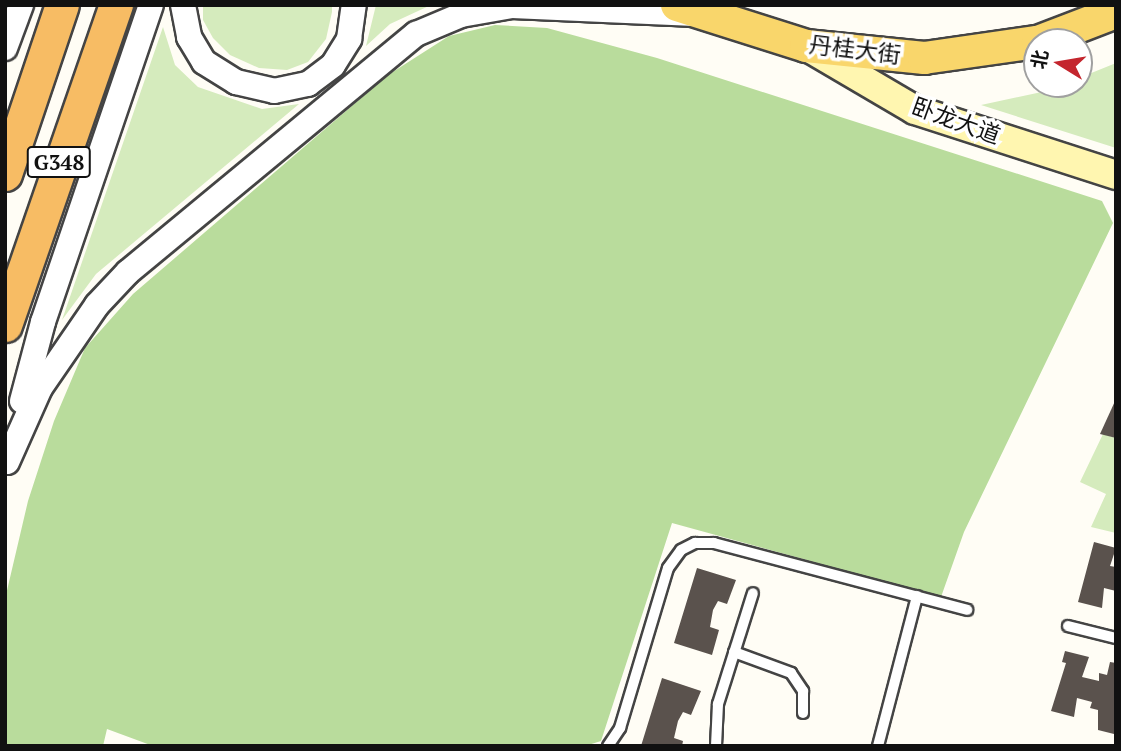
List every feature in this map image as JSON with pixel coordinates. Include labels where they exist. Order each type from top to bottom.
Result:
[{"type":"highway","name":"G348","points":[[5,174],[62,5]]},
{"type":"highway","name":"G348","points":[[6,322],[116,5]]},
{"type":"main road","name":"丹桂大街","points":[[692,10],[806,46],[924,58],[1023,48]]},
{"type":"main road","name":"丹桂大街","points":[[1074,28],[1116,12]]},
{"type":"main road","name":"卧龙大道","points":[[806,46],[915,110],[1116,175]]},
{"type":"street","points":[[5,48],[21,5]]},
{"type":"street","points":[[183,5],[189,37],[204,62],[236,82],[274,90],[308,84],[334,65],[349,38],[354,5]]},
{"type":"street","points":[[6,465],[40,388],[97,305],[128,272],[416,34],[461,16],[512,6],[692,10]]},
{"type":"street","points":[[6,465],[43,323],[150,7]]},
{"type":"lane","points":[[608,746],[620,728],[668,568],[685,547],[714,544],[967,610]]},
{"type":"lane","points":[[716,746],[718,704],[753,593]]},
{"type":"lane","points":[[878,746],[916,596]]},
{"type":"lane","points":[[1068,626],[1116,638]]},
{"type":"lane","points":[[734,652],[779,665],[796,677],[803,691],[803,713]]},
{"type":"green space","points":[[203,5],[332,5],[332,12],[326,39],[308,62],[287,70],[259,68],[230,55],[213,38],[203,20]]},
{"type":"green space","points":[[376,5],[431,5],[390,24],[366,46]]},
{"type":"green space","points":[[495,25],[547,28],[657,58],[1102,201],[1113,223],[964,532],[941,597],[672,523],[601,741],[585,746],[153,746],[107,729],[103,746],[5,746],[5,599],[28,501],[54,421],[85,348],[133,294],[388,75],[449,36]]},
{"type":"green space","points":[[163,27],[175,65],[198,87],[262,109],[299,104],[96,274],[62,320]]},
{"type":"green space","points":[[1116,63],[1116,148],[981,105],[1023,96],[1093,98],[1093,72]]},
{"type":"green space","points":[[1103,434],[1116,438],[1116,533],[1091,527],[1106,494],[1080,482]]},
{"type":"building","points":[[1116,399],[1116,438],[1100,434]]},
{"type":"building","points":[[1094,542],[1116,548],[1110,566],[1116,567],[1116,591],[1104,588],[1102,608],[1078,602]]},
{"type":"building","points":[[697,568],[736,580],[727,604],[718,601],[713,610],[710,627],[719,630],[712,655],[674,643]]},
{"type":"building","points":[[1065,651],[1089,657],[1082,677],[1099,681],[1099,673],[1107,675],[1110,662],[1116,663],[1114,734],[1098,730],[1098,710],[1090,708],[1092,702],[1077,698],[1074,717],[1051,711],[1066,663],[1062,662]]},
{"type":"building","points":[[662,678],[701,691],[691,715],[683,712],[678,721],[674,738],[683,741],[682,746],[641,746]]}]
